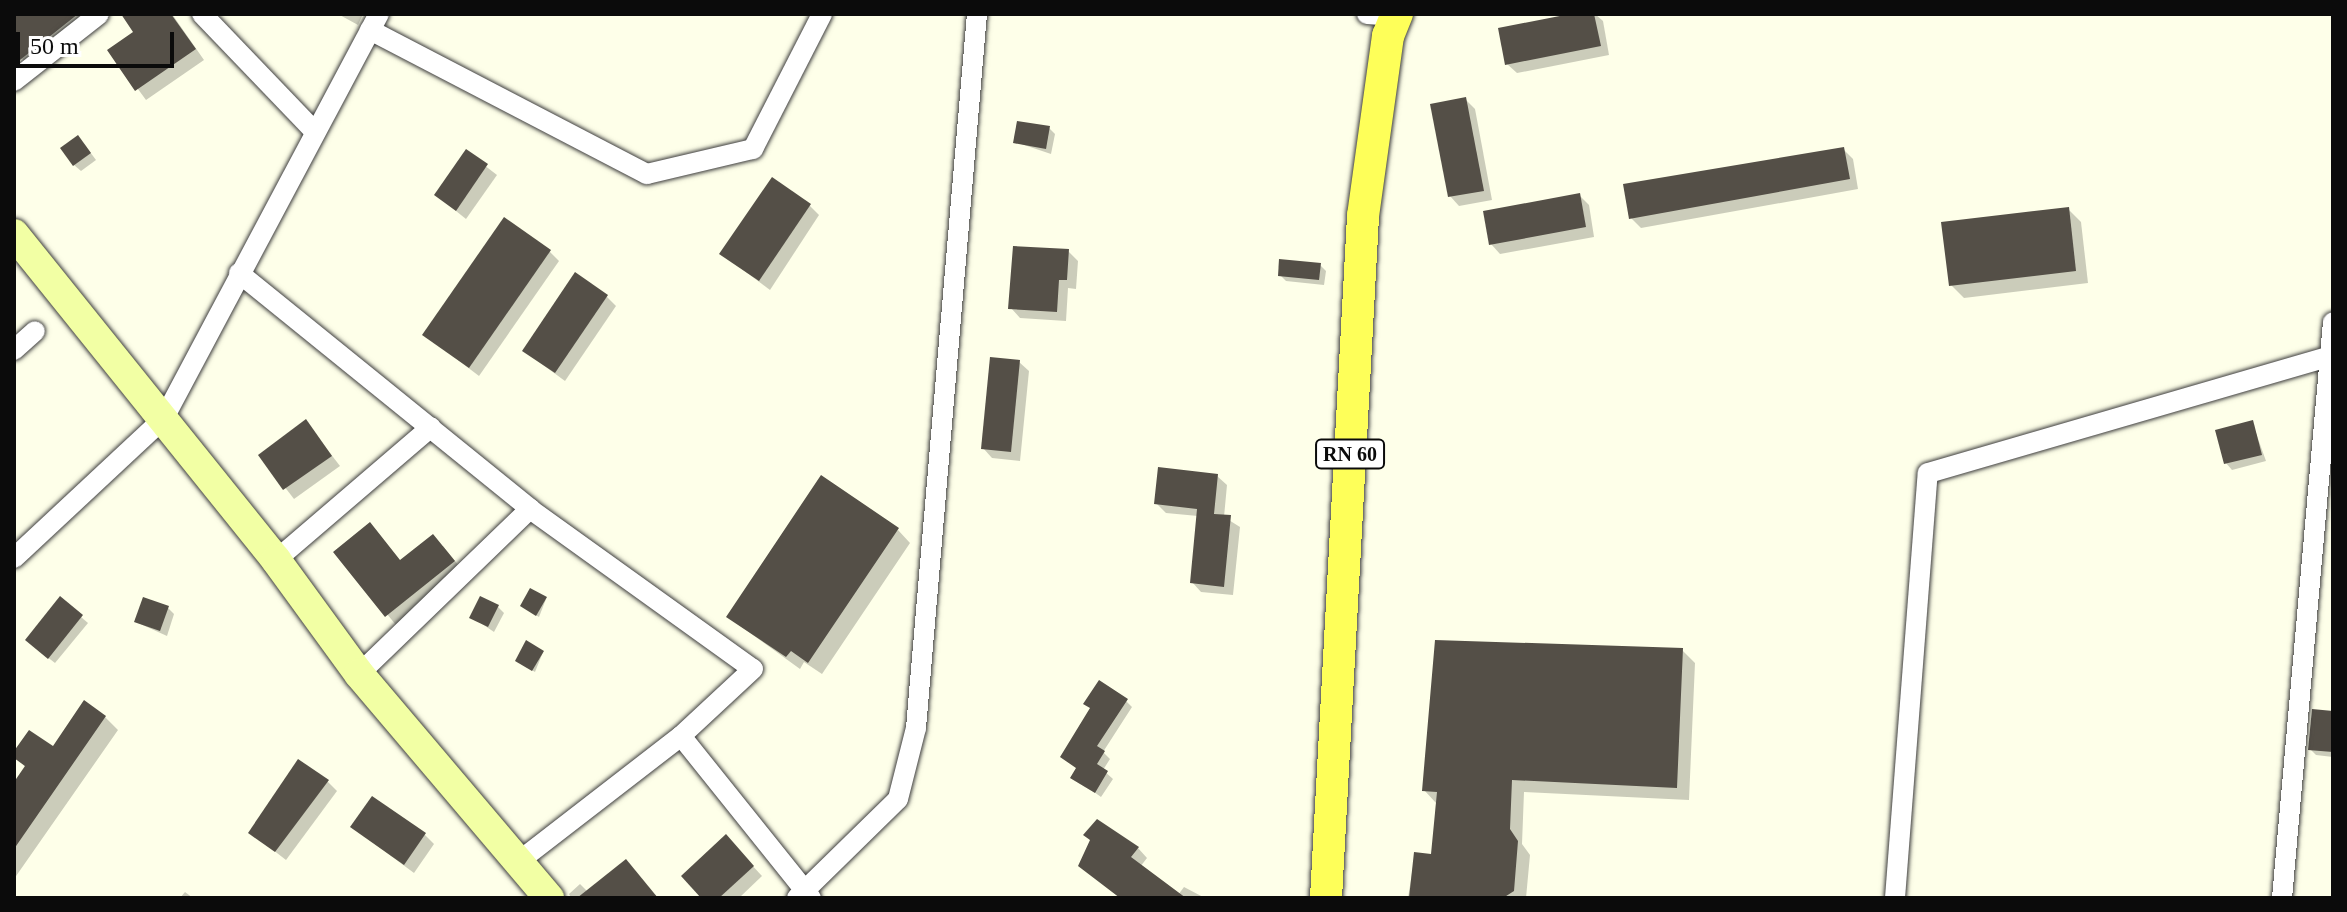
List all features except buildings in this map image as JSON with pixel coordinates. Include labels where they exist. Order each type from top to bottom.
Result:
[{"type":"main road","name":"RN 60","points":[[1326,898],[1363,216],[1388,36],[1387,15]]},
{"type":"main road","points":[[14,234],[276,560],[359,674],[549,898]]},
{"type":"street","points":[[14,81],[99,14]]},
{"type":"street","points":[[202,14],[315,132]]},
{"type":"street","points":[[14,558],[164,418],[374,22],[647,174],[753,149],[822,14]]},
{"type":"street","points":[[681,736],[804,895],[898,799],[916,728],[977,14]]},
{"type":"street","points":[[239,273],[530,509],[753,669],[681,736],[519,861]]},
{"type":"street","points":[[2282,898],[2333,322]]},
{"type":"street","points":[[14,350],[35,331]]},
{"type":"street","points":[[1895,898],[1928,473],[2330,356]]},
{"type":"street","points":[[276,560],[431,427]]},
{"type":"street","points":[[359,674],[530,509]]}]
